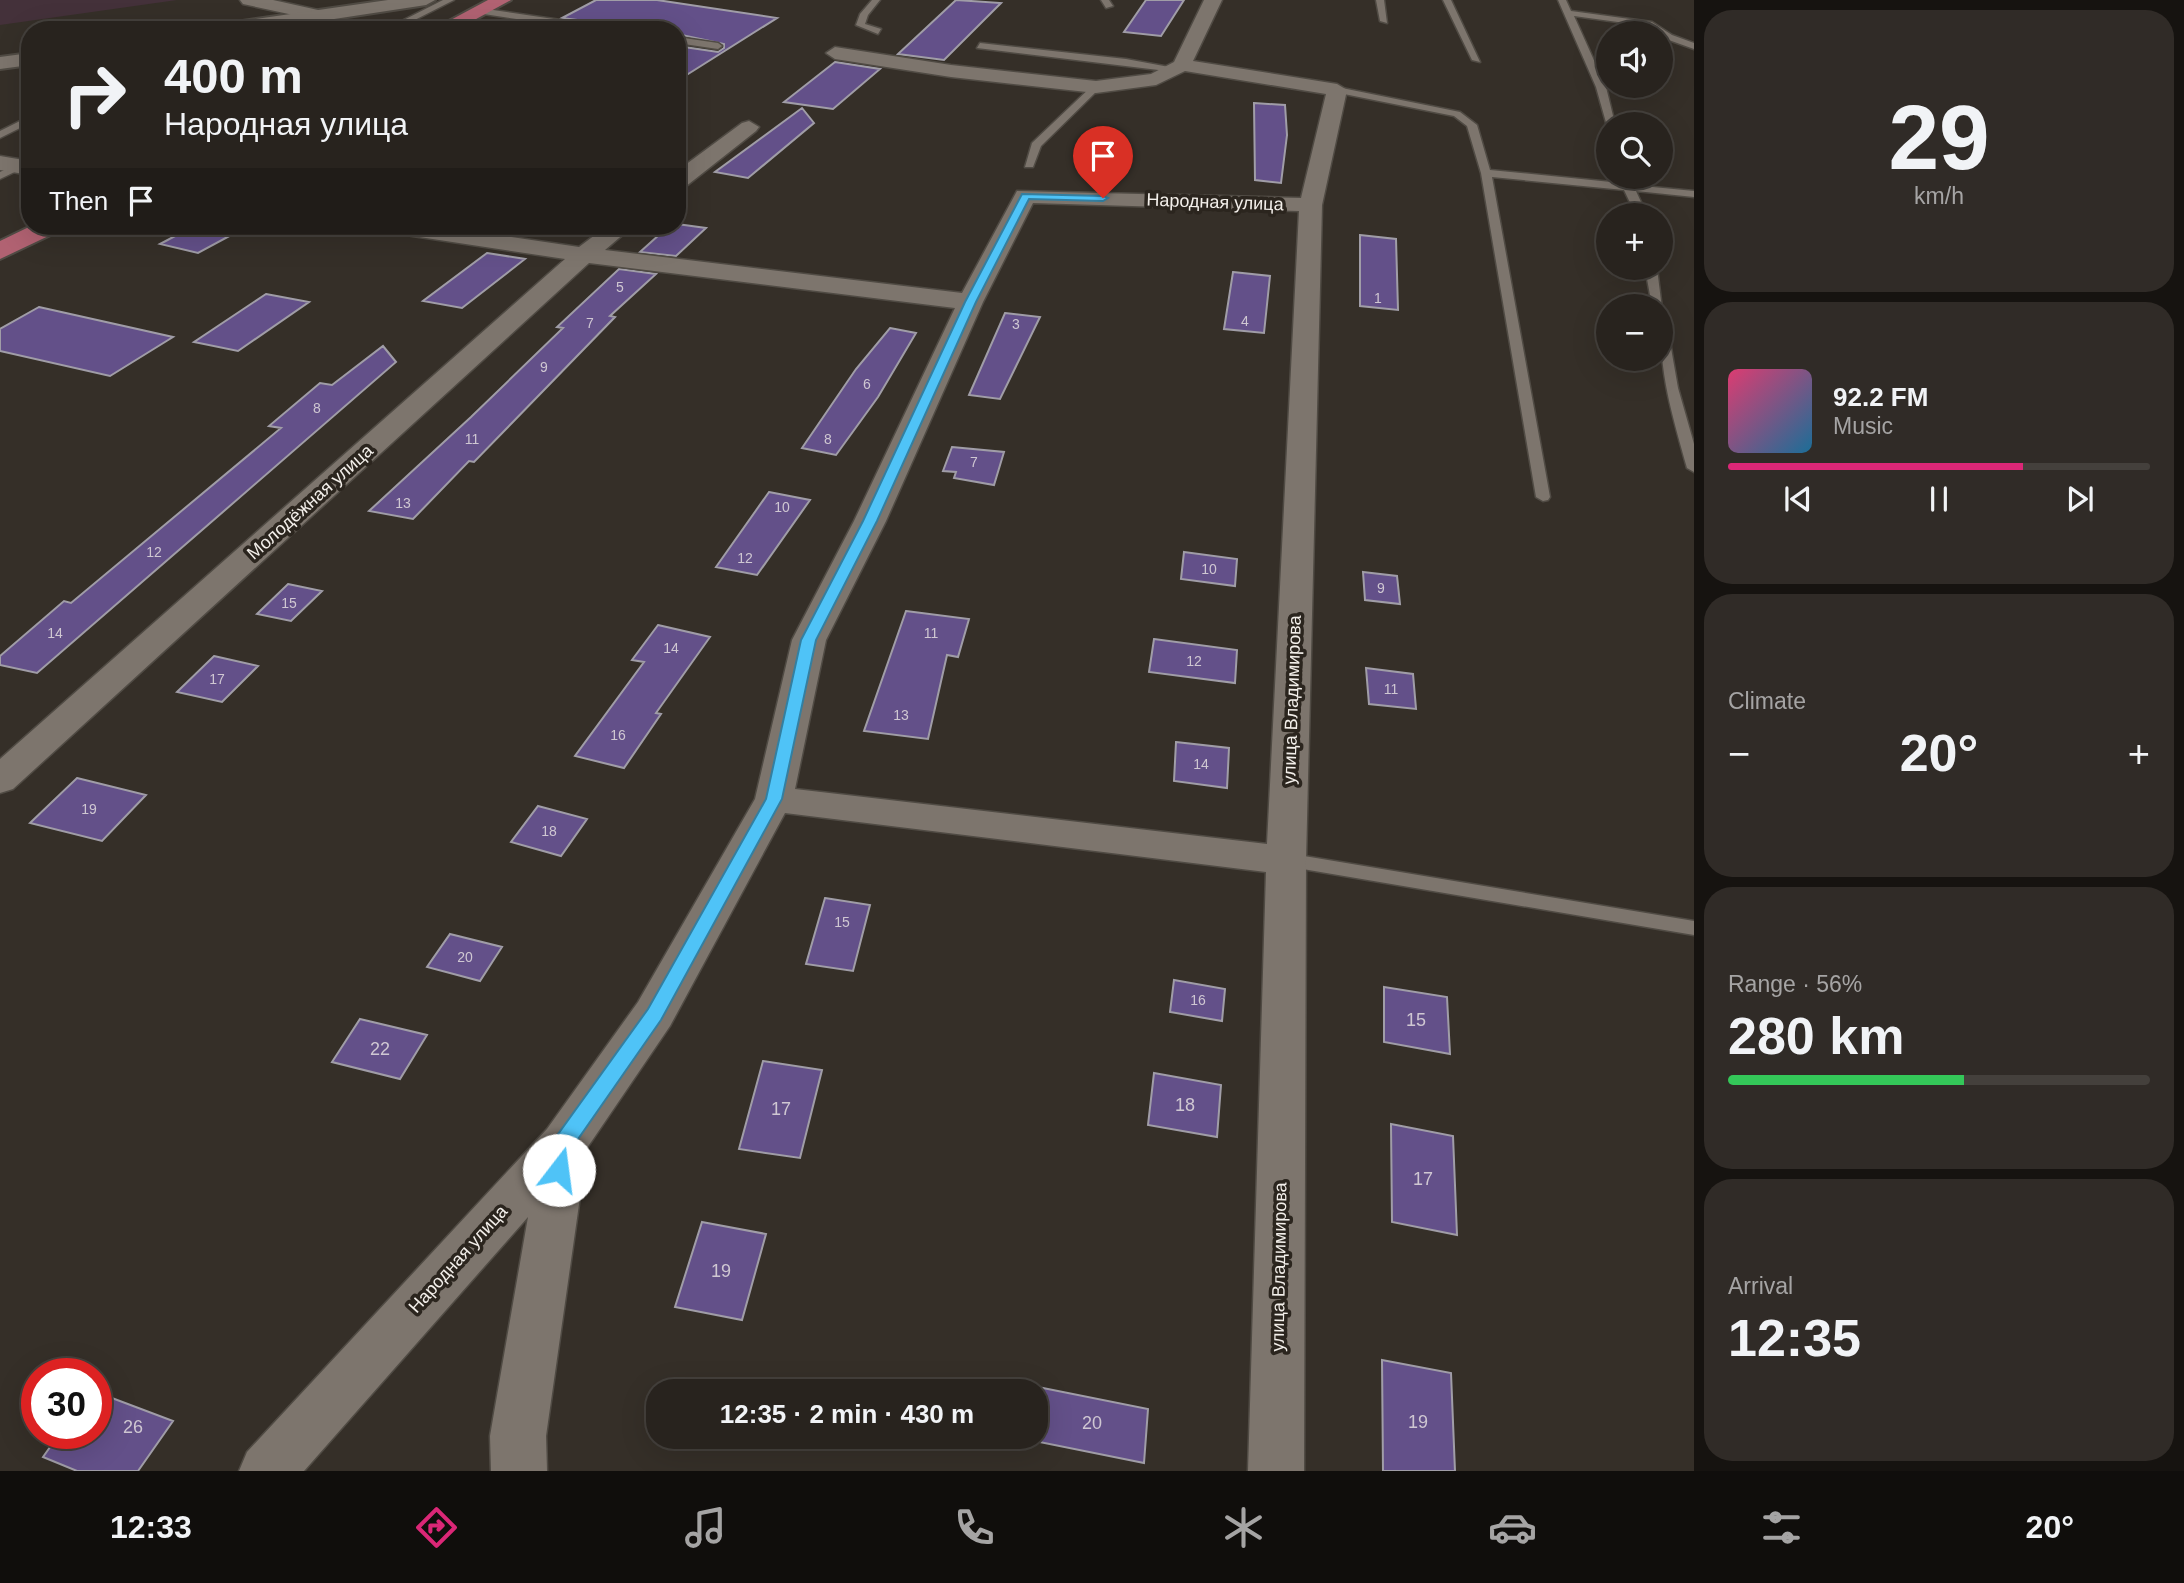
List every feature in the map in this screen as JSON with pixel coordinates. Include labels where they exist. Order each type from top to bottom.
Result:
[{"type":"main road","points":[[460,21],[502,0]]},
{"type":"main road","points":[[0,251],[33,235]]},
{"type":"street","points":[[249,0],[321,16]]},
{"type":"street","points":[[284,21],[426,0]]},
{"type":"street","points":[[835,53],[951,71],[1096,88],[1156,79],[1178,67],[1213,0]]},
{"type":"street","points":[[0,63],[21,60]]},
{"type":"street","points":[[1178,67],[1337,90]]},
{"type":"street","name":"улица Владимирова","points":[[1276,1471],[1286,860],[1311,205],[1313,184],[1332,125],[1337,90]]},
{"type":"street","points":[[686,175],[749,127]]},
{"type":"street","name":"Народная улица","points":[[267,1471],[564,1143],[654,1014],[774,799],[809,640],[870,521],[970,302],[1025,196],[1311,205]]},
{"type":"street","points":[[452,235],[584,255],[970,302]]},
{"type":"street","name":"Молодёжная улица","points":[[0,780],[610,235]]},
{"type":"street","points":[[774,799],[1286,860]]},
{"type":"street","points":[[519,1471],[518,1436],[564,1143]]},
{"type":"lane","points":[[407,21],[450,0]]},
{"type":"lane","points":[[876,0],[864,14],[860,25],[878,31]]},
{"type":"lane","points":[[1380,0],[1384,21]]},
{"type":"lane","points":[[1447,0],[1476,60]]},
{"type":"lane","points":[[1562,0],[1601,87],[1607,112]]},
{"type":"lane","points":[[480,11],[547,21]]},
{"type":"lane","points":[[1568,13],[1649,24],[1669,37],[1694,46]]},
{"type":"lane","points":[[686,41],[718,46]]},
{"type":"lane","points":[[979,46],[1040,54],[1108,57],[1178,67]]},
{"type":"lane","points":[[1028,165],[1036,145],[1096,88]]},
{"type":"lane","points":[[1337,90],[1457,114],[1472,125],[1486,173],[1543,497]]},
{"type":"lane","points":[[0,135],[21,124]]},
{"type":"lane","points":[[1486,173],[1596,180]]},
{"type":"lane","points":[[1666,189],[1694,194]]},
{"type":"lane","points":[[1668,371],[1694,468]]},
{"type":"lane","points":[[1286,860],[1694,928]]},
{"type":"shaded area","points":[[0,0],[177,0],[21,21],[0,25]]},
{"type":"building","points":[[596,0],[657,0],[777,18],[686,75],[686,47],[718,52],[724,48],[724,44],[686,36],[686,21],[585,21],[562,18]]},
{"type":"building","points":[[956,0],[1001,3],[944,60],[898,54]]},
{"type":"building","points":[[1146,0],[1184,0],[1161,36],[1124,32]]},
{"type":"building","points":[[835,62],[880,69],[833,109],[784,102]]},
{"type":"building","points":[[1254,103],[1285,105],[1287,135],[1281,183],[1255,180]]},
{"type":"building","points":[[802,108],[814,123],[748,178],[715,172]]},
{"type":"building","points":[[686,225],[706,228],[676,256],[640,252],[659,235],[686,235]]},
{"type":"building","points":[[177,235],[231,235],[198,253],[160,244]]},
{"type":"building","points":[[1360,235],[1396,239],[1398,310],[1360,306]]},
{"type":"building","points":[[487,253],[525,259],[462,308],[423,301]]},
{"type":"building","points":[[619,269],[656,274],[610,316],[615,317],[474,462],[469,461],[413,519],[369,511],[563,328],[557,327]]},
{"type":"building","points":[[1233,272],[1270,276],[1264,333],[1224,329]]},
{"type":"building","points":[[266,294],[309,302],[238,351],[194,342]]},
{"type":"building","points":[[39,307],[173,337],[110,376],[0,351],[0,329]]},
{"type":"building","points":[[1005,313],[1040,317],[1000,399],[969,395]]},
{"type":"building","points":[[890,328],[916,333],[878,397],[836,455],[802,448],[856,369]]},
{"type":"building","points":[[383,346],[396,362],[37,673],[0,665],[0,656],[64,601],[71,603],[281,428],[269,426],[320,383],[332,385]]},
{"type":"building","points":[[952,447],[1004,452],[994,485],[954,478],[956,472],[943,471]]},
{"type":"building","points":[[769,492],[810,500],[757,575],[716,567]]},
{"type":"building","points":[[1184,552],[1237,559],[1235,586],[1181,579]]},
{"type":"building","points":[[1363,572],[1397,576],[1400,604],[1365,600]]},
{"type":"building","points":[[288,584],[322,591],[291,621],[257,614]]},
{"type":"building","points":[[906,611],[969,619],[958,657],[947,655],[928,739],[864,731]]},
{"type":"building","points":[[658,625],[710,637],[656,713],[661,714],[624,768],[575,756],[644,662],[632,660]]},
{"type":"building","points":[[1154,639],[1237,650],[1235,683],[1149,672]]},
{"type":"building","points":[[214,656],[258,666],[222,702],[177,692]]},
{"type":"building","points":[[1366,668],[1413,674],[1416,709],[1369,704]]},
{"type":"building","points":[[1176,742],[1229,748],[1227,788],[1174,781]]},
{"type":"building","points":[[77,778],[146,795],[102,841],[30,823]]},
{"type":"building","points":[[538,806],[587,819],[561,856],[511,842]]},
{"type":"building","points":[[825,898],[870,905],[853,971],[806,964]]},
{"type":"building","points":[[450,934],[502,947],[480,981],[427,967]]},
{"type":"building","points":[[1174,980],[1225,989],[1222,1021],[1170,1012]]},
{"type":"building","points":[[1384,987],[1447,997],[1450,1054],[1384,1042]]},
{"type":"building","points":[[360,1019],[427,1035],[400,1079],[332,1062]]},
{"type":"building","points":[[763,1061],[822,1070],[800,1158],[739,1149]]},
{"type":"building","points":[[1154,1073],[1221,1085],[1217,1137],[1148,1125]]},
{"type":"building","points":[[1391,1124],[1453,1136],[1457,1235],[1392,1222]]},
{"type":"building","points":[[702,1222],[766,1234],[742,1320],[675,1307]]},
{"type":"building","points":[[1382,1360],[1451,1373],[1455,1471],[1383,1471]]},
{"type":"building","points":[[1048,1389],[1148,1409],[1144,1463],[1048,1444]]},
{"type":"building","points":[[112,1398],[173,1421],[138,1471],[77,1471],[43,1457],[49,1449],[112,1449]]},
{"type":"route","points":[[559,1170],[564,1143],[654,1014],[774,799],[809,640],[870,521],[970,302],[1025,196],[1103,198]]}]
